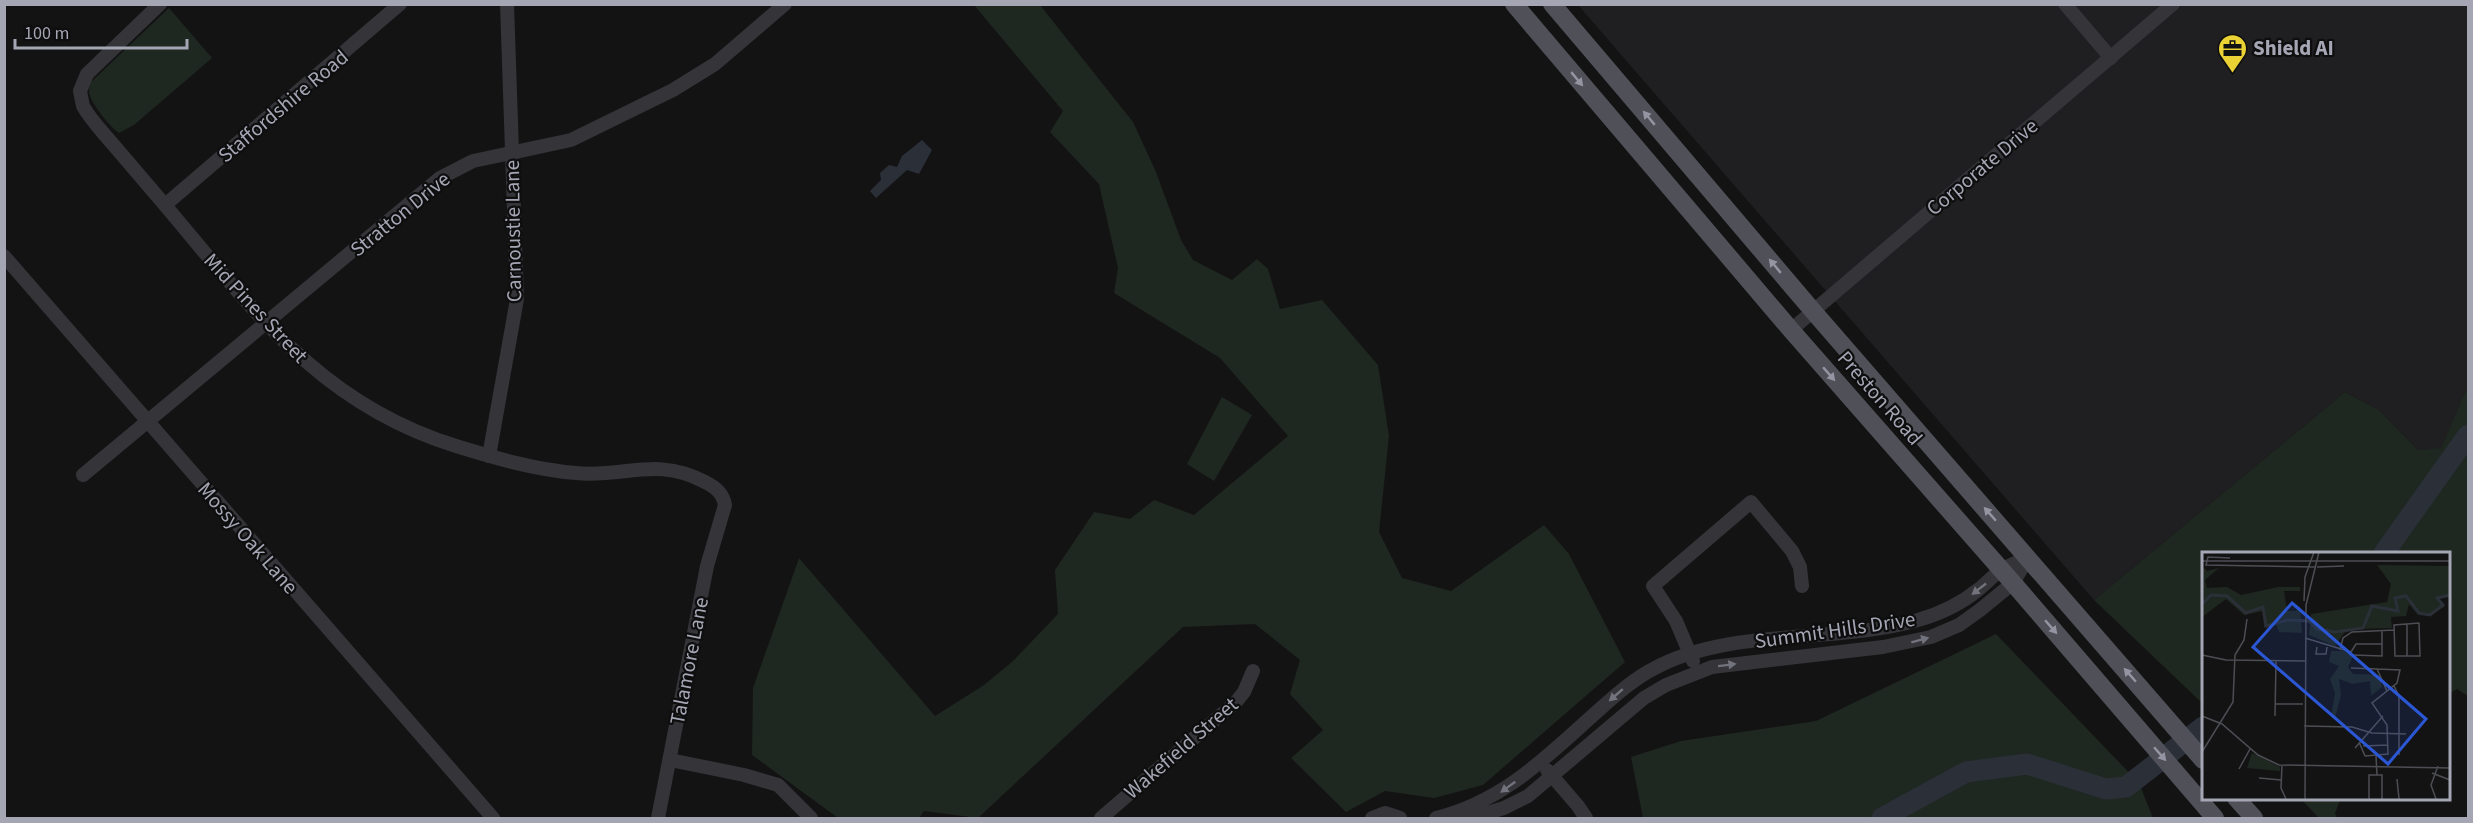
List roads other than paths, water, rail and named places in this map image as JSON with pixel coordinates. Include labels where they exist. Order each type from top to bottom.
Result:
[{"type":"main road","name":"Preston Road","points":[[1514,4],[1791,330],[2007,576],[2215,819]]},
{"type":"main road","name":"Preston Road","points":[[1557,10],[1813,311],[2202,759]]},
{"type":"main road","points":[[1539,34],[1557,10]]},
{"type":"street","name":"Mid Pines Street","points":[[160,4],[87,74],[80,91],[85,111],[266,324],[306,363],[338,388],[373,410],[420,433],[489,456],[574,473],[609,473],[653,467],[673,470],[716,488],[722,495],[725,505]]},
{"type":"street","name":"Staffordshire Road","points":[[165,205],[385,20],[400,4]]},
{"type":"street","name":"Carnoustie Lane","points":[[489,456],[516,306],[507,4]]},
{"type":"street","points":[[2065,4],[2111,58]]},
{"type":"street","name":"Corporate Drive","points":[[1791,330],[2174,4]]},
{"type":"street","name":"Stratton Drive","points":[[83,475],[440,178],[473,161],[571,140],[687,82],[714,64],[784,5]]},
{"type":"street","name":"Mossy Oak Lane","points":[[4,256],[493,819]]},
{"type":"street","points":[[1696,672],[1691,653],[1676,621],[1653,586],[1751,502],[1791,551],[1800,567],[1802,586]]},
{"type":"street","name":"Talamore Lane","points":[[658,819],[708,558],[725,505]]},
{"type":"street","name":"Summit Hills Drive","points":[[1470,819],[1516,803],[1553,777],[1644,698],[1672,682],[1696,672],[1725,665],[1918,641],[1959,625],[2028,558]]},
{"type":"street","name":"Summit Hills Drive","points":[[1436,819],[1464,811],[1503,791],[1623,690],[1665,663],[1716,646],[1887,627],[1918,620],[1936,614],[2007,576]]},
{"type":"street","name":"Wakefield Street","points":[[1101,819],[1236,702],[1244,692],[1252,671]]},
{"type":"street","points":[[670,760],[744,775],[778,785],[812,819]]},
{"type":"street","points":[[1540,762],[1578,806],[1586,819]]},
{"type":"street","points":[[1372,819],[1385,813],[1400,818]]},
{"type":"waterway","points":[[2385,552],[2468,435]]},
{"type":"waterway","points":[[1882,818],[1966,772],[2027,764],[2106,789],[2126,787],[2202,728]]},
{"type":"place","name":"Shield AI","points":[[2232,74]]}]
